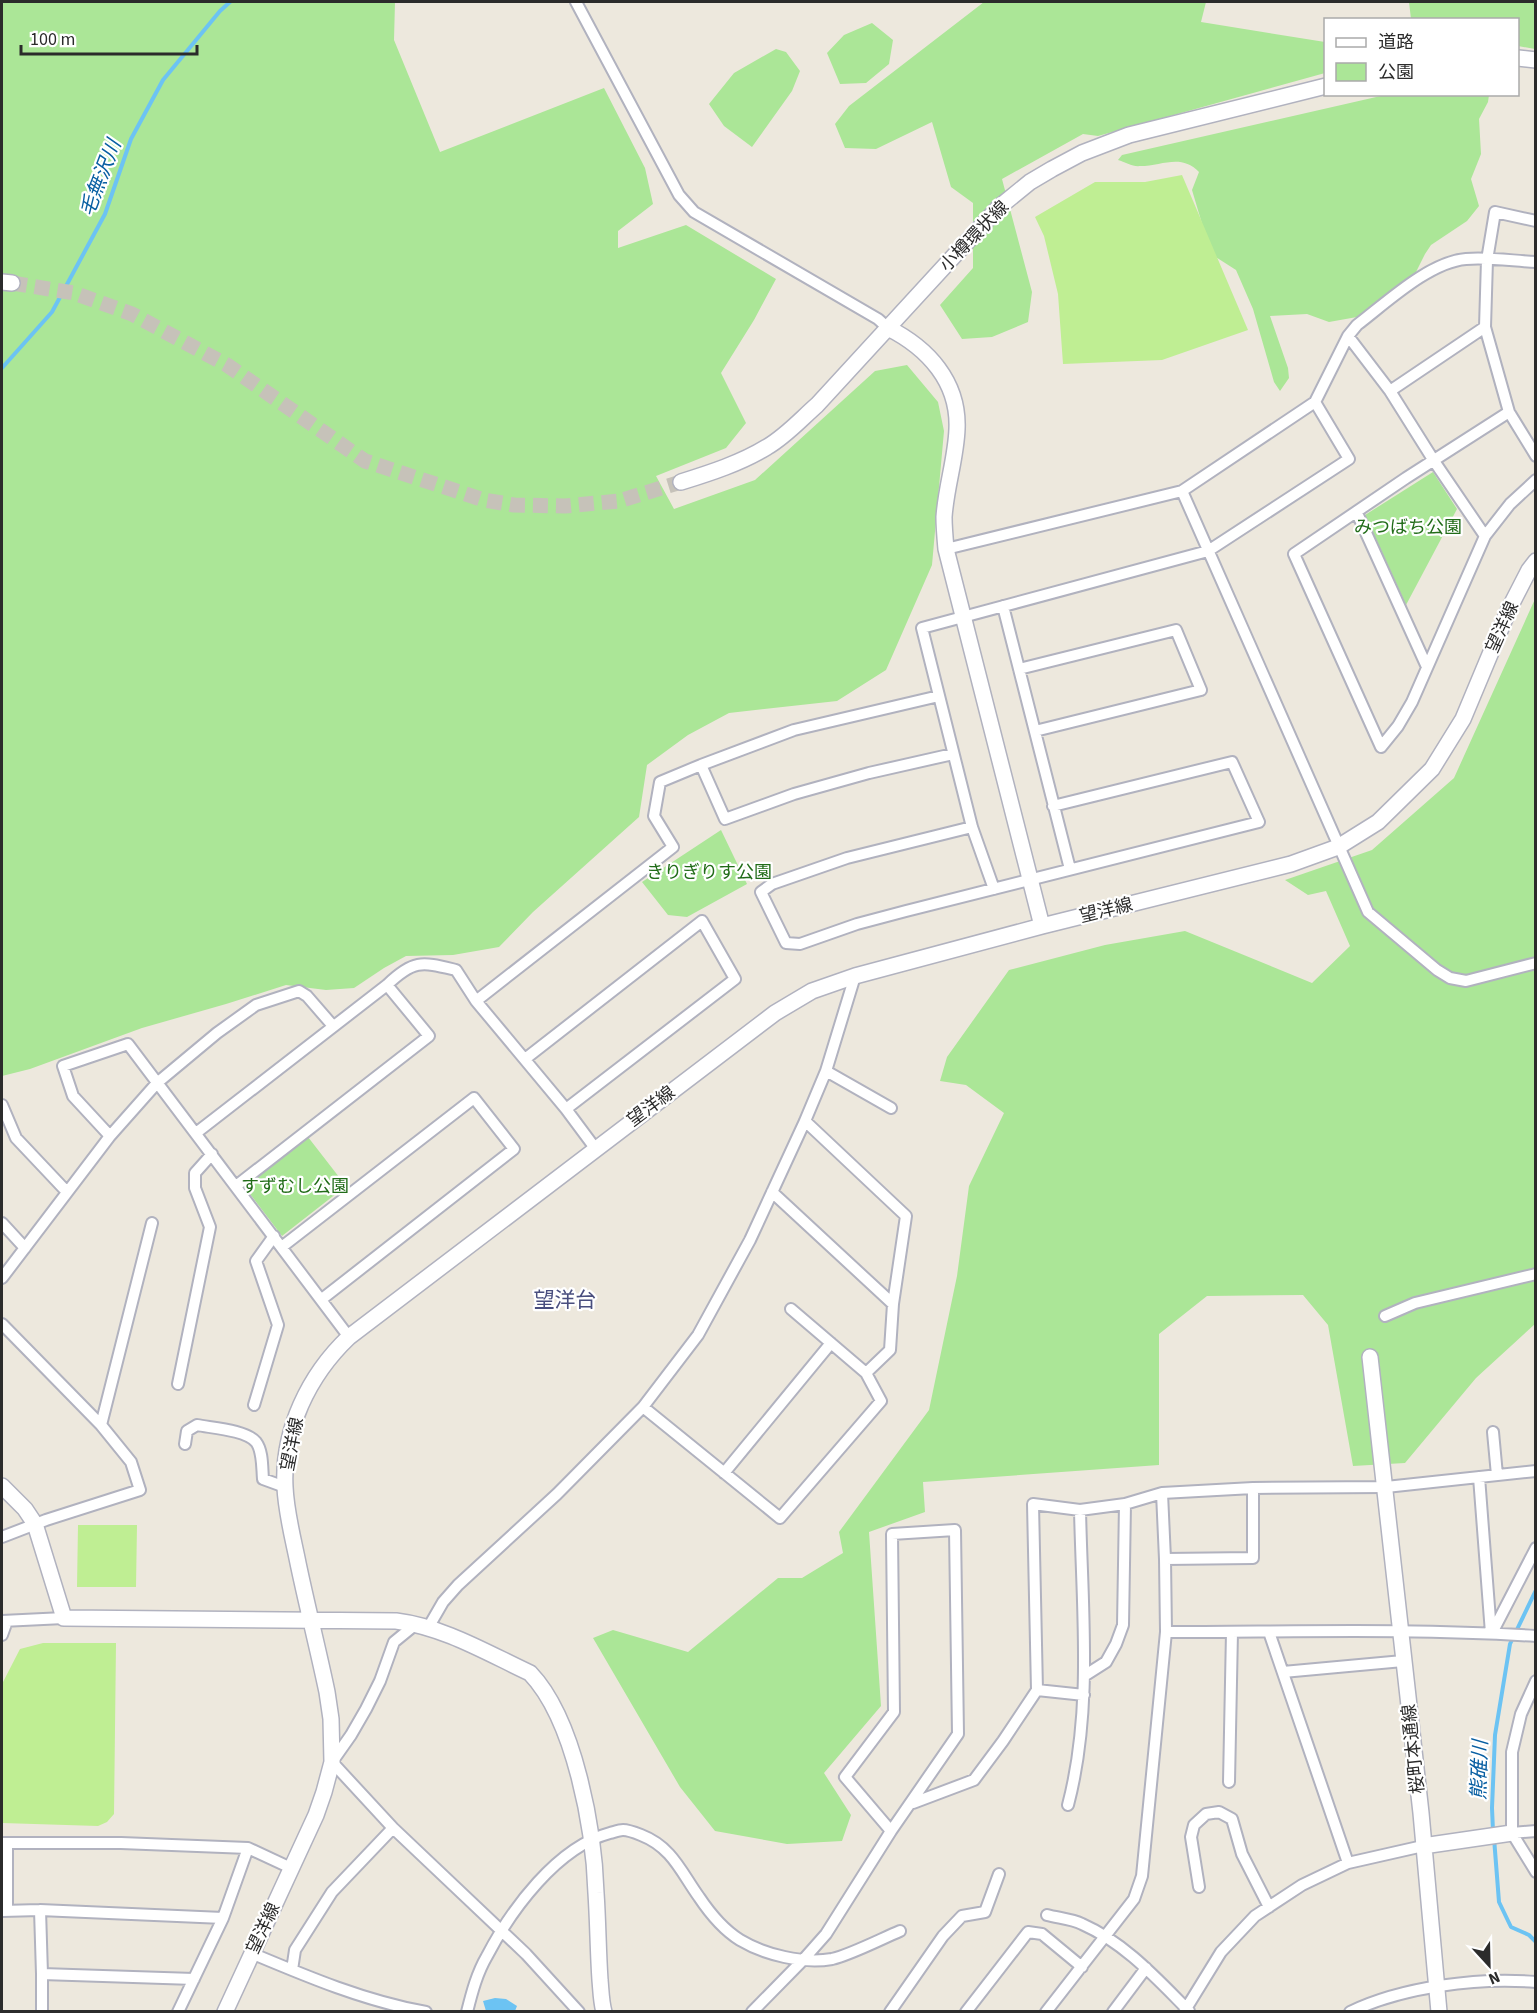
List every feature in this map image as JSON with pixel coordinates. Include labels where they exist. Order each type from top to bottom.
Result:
[{"type":"street","points":[[576,2],[679,195],[694,212],[809,277],[909,339],[929,357],[952,390],[957,429],[944,518],[946,549],[1042,926]]},
{"type":"street","points":[[1519,58],[1536,60]]},
{"type":"street","name":"小樽環状線","points":[[681,482],[715,472],[767,447],[784,435],[817,405],[998,208],[1030,182],[1082,153],[1129,135],[1324,86]]},
{"type":"street","points":[[1536,221],[1495,212],[1487,260],[1485,327],[1509,412],[1536,456]]},
{"type":"street","points":[[946,549],[1182,491],[1315,402],[1348,336],[1357,325],[1428,273],[1447,264],[1466,259],[1536,262]]},
{"type":"street","points":[[1390,391],[1485,327]]},
{"type":"street","points":[[1348,336],[1390,391],[1485,536]]},
{"type":"street","points":[[994,889],[972,827],[922,628],[1208,551],[1349,459],[1315,402]]},
{"type":"street","points":[[1509,412],[1294,554],[1381,747],[1398,726],[1412,702],[1485,536],[1510,504],[1536,480]]},
{"type":"street","points":[[1182,491],[1368,912],[1450,978],[1466,981],[1536,963]]},
{"type":"street","points":[[1357,513],[1426,667]]},
{"type":"street","name":"望洋線","points":[[225,2012],[316,1815],[332,1762],[331,1719],[327,1692],[289,1518],[285,1466],[291,1432],[302,1401],[333,1353],[349,1337],[595,1148],[775,1013],[812,991],[855,976],[1042,926],[1291,864],[1338,847],[1378,822],[1432,769],[1463,719],[1509,609],[1536,561]]},
{"type":"street","points":[[1004,606],[1070,869]]},
{"type":"street","points":[[1019,669],[1176,630],[1202,690],[1035,732]]},
{"type":"street","points":[[476,1001],[673,848],[654,816],[660,782],[794,730],[939,696]]},
{"type":"street","points":[[701,765],[725,819],[794,794],[869,773],[953,754]]},
{"type":"street","points":[[972,827],[847,858],[772,884],[761,892],[786,943],[800,944],[857,924],[1258,822],[1232,762],[1053,806]]},
{"type":"street","points":[[525,1059],[702,921],[735,980],[566,1109]]},
{"type":"street","points":[[196,1133],[387,985],[399,973],[422,963],[456,970],[476,1001],[566,1109],[595,1148]]},
{"type":"street","points":[[579,2012],[526,1954],[500,1932],[393,1828],[332,1762],[351,1736],[366,1709],[380,1681],[394,1642],[422,1626],[458,1584],[550,1501],[643,1407],[698,1335],[742,1256],[805,1121],[826,1071],[855,976]]},
{"type":"street","points":[[236,1186],[429,1036],[387,985]]},
{"type":"street","points":[[2,1278],[110,1136],[157,1083],[217,1032],[256,1005],[299,991],[308,996],[333,1026]]},
{"type":"street","points":[[110,1136],[73,1096],[63,1066],[128,1044],[283,1246],[349,1337]]},
{"type":"street","points":[[826,1071],[891,1108]]},
{"type":"street","points":[[283,1246],[474,1098],[514,1149],[322,1299]]},
{"type":"street","points":[[2,1105],[16,1138],[67,1192]]},
{"type":"street","points":[[805,1121],[906,1216],[893,1304],[890,1350],[866,1373]]},
{"type":"street","points":[[178,1384],[210,1227],[195,1188],[195,1173],[212,1154]]},
{"type":"street","points":[[772,1192],[893,1304]]},
{"type":"street","points":[[2,1223],[25,1248]]},
{"type":"street","points":[[101,1425],[153,1223]]},
{"type":"street","points":[[254,1405],[278,1325],[256,1261],[274,1236]]},
{"type":"street","points":[[1385,1317],[1415,1304],[1536,1274]]},
{"type":"street","points":[[643,1407],[780,1518],[881,1401],[866,1373],[791,1309]]},
{"type":"street","points":[[2,1324],[101,1425],[131,1462],[140,1490],[2,1537]]},
{"type":"street","points":[[724,1473],[831,1343]]},
{"type":"street","name":"桜町本通線","points":[[1370,1357],[1386,1487],[1439,2012]]},
{"type":"street","points":[[184,1444],[188,1431],[197,1425],[247,1435],[256,1443],[260,1453],[263,1479],[285,1487]]},
{"type":"street","points":[[1493,1432],[1497,1475]]},
{"type":"street","points":[[912,1803],[974,1780],[1003,1742],[1036,1690],[1033,1504],[1080,1510],[1125,1504],[1162,1493],[1253,1488],[1386,1487],[1536,1471]]},
{"type":"street","points":[[1479,1477],[1491,1633]]},
{"type":"street","points":[[2,1486],[25,1509],[35,1524],[64,1618]]},
{"type":"street","points":[[1166,1559],[1253,1558],[1253,1488]]},
{"type":"street","points":[[1046,2012],[1134,1899],[1142,1876],[1166,1632],[1166,1559],[1162,1493]]},
{"type":"street","points":[[1084,1676],[1106,1662],[1123,1625],[1125,1504]]},
{"type":"street","points":[[1068,1805],[1076,1776],[1084,1695],[1080,1510]]},
{"type":"street","points":[[752,2012],[826,1934],[891,1832],[958,1734],[955,1530],[892,1534],[894,1712],[845,1777],[891,1832]]},
{"type":"street","points":[[1491,1633],[1536,1548]]},
{"type":"street","points":[[2,1635],[4,1621],[64,1618],[375,1620],[422,1626],[447,1634],[530,1673],[540,1684],[555,1712],[574,1762],[592,1839],[598,1953],[604,2012]]},
{"type":"street","points":[[1166,1632],[1400,1632],[1536,1636]]},
{"type":"street","points":[[1229,1782],[1232,1632]]},
{"type":"street","points":[[1269,1632],[1348,1863]]},
{"type":"street","points":[[1282,1672],[1403,1661]]},
{"type":"street","points":[[1536,1681],[1521,1714],[1512,1752],[1506,1833],[1536,1872]]},
{"type":"street","points":[[1036,1690],[1084,1695]]},
{"type":"street","points":[[1199,1887],[1191,1837],[1194,1825],[1206,1814],[1219,1812],[1232,1819],[1242,1854],[1269,1907]]},
{"type":"street","points":[[292,1970],[295,1950],[332,1892],[393,1828]]},
{"type":"street","points":[[467,2012],[473,1987],[486,1957],[500,1932],[538,1882],[567,1855],[592,1839],[623,1830],[642,1836],[664,1849],[681,1867],[699,1898],[723,1926],[740,1940],[772,1953],[803,1960],[832,1959],[900,1931]]},
{"type":"street","points":[[1047,1915],[1080,1923],[1105,1936],[1146,1968],[1186,2010],[1221,1952],[1255,1916],[1302,1885],[1348,1863],[1423,1846],[1506,1833],[1536,1831]]},
{"type":"street","points":[[223,1918],[40,1910],[4,1911],[4,1843],[121,1843],[248,1848],[291,1868]]},
{"type":"street","points":[[178,2012],[223,1918],[248,1848]]},
{"type":"street","points":[[890,2012],[943,1936],[962,1916],[985,1911],[999,1874]]},
{"type":"street","points":[[40,1910],[42,2012]]},
{"type":"street","points":[[966,2012],[1028,1932],[1042,1934],[1082,1967]]},
{"type":"street","points":[[251,1953],[353,1994],[426,2012]]},
{"type":"street","points":[[1113,2012],[1146,1968]]},
{"type":"street","points":[[42,1974],[194,1979]]},
{"type":"street","points":[[1350,2012],[1387,1997],[1436,1988],[1480,1981],[1536,1982]]},
{"type":"green space","points":[[2,2],[395,2],[394,40],[440,152],[604,88],[645,168],[653,204],[618,231],[618,248],[686,225],[776,279],[721,373],[746,423],[726,448],[656,476],[674,509],[755,480],[875,371],[907,365],[938,402],[944,431],[932,565],[886,670],[837,701],[729,713],[688,735],[647,765],[639,817],[533,912],[499,947],[453,955],[406,956],[354,988],[326,990],[286,985],[142,1028],[30,1069],[2,1076]]},
{"type":"green space","points":[[984,2],[1206,2],[1201,22],[1324,42],[1324,73],[1098,136],[1083,134],[1002,179],[1032,292],[1028,322],[992,337],[962,339],[940,305],[973,268],[973,203],[951,187],[932,122],[876,149],[845,148],[835,124],[849,106]]},
{"type":"green space","points":[[1409,2],[1535,2],[1535,49],[1519,46],[1519,18],[1411,18]]},
{"type":"green space","points":[[872,23],[893,40],[889,64],[866,83],[840,84],[827,53],[844,35]]},
{"type":"green space","points":[[776,49],[786,52],[800,71],[792,91],[752,147],[724,126],[709,104],[734,73]]},
{"type":"green space","points":[[1381,96],[1489,96],[1479,119],[1481,154],[1471,179],[1479,206],[1467,221],[1431,245],[1416,272],[1357,317],[1329,322],[1307,314],[1270,316],[1288,368],[1289,378],[1280,391],[1274,382],[1253,309],[1236,270],[1211,254],[1192,190],[1199,172],[1192,166],[1178,162],[1132,165],[1118,160],[1122,155]]},
{"type":"green space","points":[[1182,175],[1248,330],[1162,360],[1063,364],[1058,294],[1044,236],[1035,217],[1095,182],[1145,182]]},
{"type":"green space","name":"みつばち公園","points":[[1433,472],[1457,509],[1406,605],[1365,515]]},
{"type":"green space","points":[[1535,599],[1535,1324],[1476,1378],[1405,1463],[1353,1466],[1328,1325],[1303,1295],[1207,1296],[1159,1334],[1159,1465],[923,1482],[925,1512],[869,1532],[881,1706],[824,1773],[851,1815],[842,1841],[787,1844],[715,1831],[680,1787],[593,1638],[613,1630],[688,1652],[778,1578],[802,1578],[843,1553],[839,1532],[929,1410],[957,1276],[969,1186],[1004,1113],[966,1085],[940,1081],[947,1057],[1009,970],[1105,945],[1185,931],[1312,983],[1350,946],[1326,891],[1308,895],[1285,880],[1372,850],[1454,778]]},
{"type":"green space","name":"きりぎりす公園","points":[[721,830],[747,884],[687,917],[668,915],[642,882]]},
{"type":"green space","name":"すずむし公園","points":[[308,1137],[346,1186],[282,1236],[244,1186]]},
{"type":"green space","points":[[78,1525],[137,1525],[136,1587],[77,1587]]},
{"type":"green space","points":[[43,1643],[116,1643],[114,1814],[107,1822],[98,1826],[2,1823],[2,1684],[20,1649]]},
{"type":"water","points":[[495,1998],[506,1999],[517,2006],[515,2011],[486,2011],[483,2001]]},
{"type":"waterway","name":"毛無沢川","points":[[2,368],[52,312],[105,214],[131,139],[163,80],[230,2]]},
{"type":"waterway","name":"熊碓川","points":[[1493,1831],[1495,1735],[1510,1644],[1536,1590]]},
{"type":"waterway","name":"熊碓川","points":[[1494,1838],[1499,1902],[1511,1927],[1529,1935],[1536,1942]]},
{"type":"tunnel","points":[[12,283],[74,293],[132,314],[227,365],[365,461],[484,500],[514,505],[565,506],[619,501],[681,482]]},
{"type":"district","name":"望洋台","points":[[565,1300]]}]
